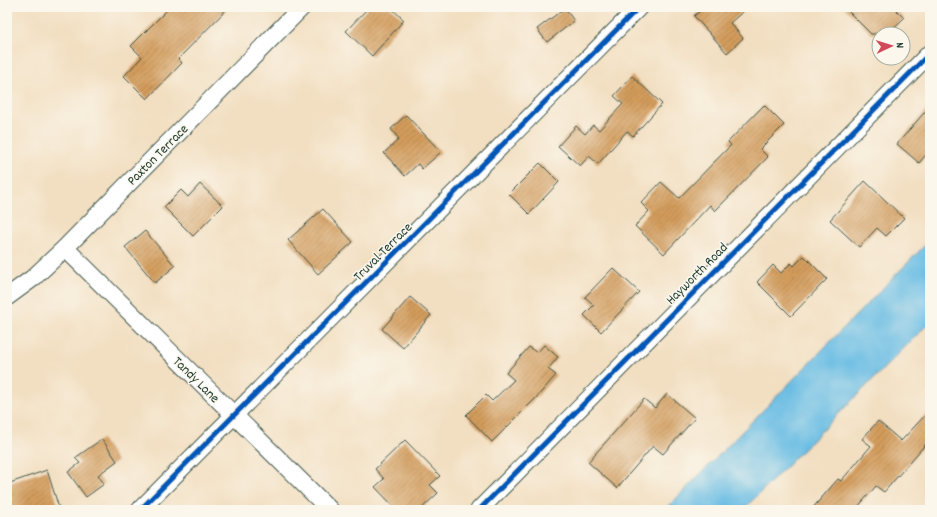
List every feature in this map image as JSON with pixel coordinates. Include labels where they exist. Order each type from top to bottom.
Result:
[{"type":"street","name":"Paxton Terrace","points":[[7,297],[33,278],[65,248],[302,7]]},
{"type":"street","name":"Truval Terrace","points":[[140,510],[235,416],[639,7]]},
{"type":"street","name":"Hayworth Road","points":[[479,510],[930,53]]},
{"type":"street","name":"Tandy Lane","points":[[65,248],[330,510]]},
{"type":"water","points":[[930,240],[930,322],[743,510],[665,510]]},
{"type":"building","points":[[170,7],[229,7],[178,59],[182,63],[147,99],[124,76],[142,57],[131,46]]},
{"type":"building","points":[[369,7],[390,7],[404,20],[372,56],[346,31]]},
{"type":"building","points":[[705,7],[748,7],[730,23],[743,38],[727,53],[694,16]]},
{"type":"building","points":[[844,7],[893,7],[904,18],[896,26],[871,26],[871,34]]},
{"type":"building","points":[[565,8],[574,21],[547,42],[537,29]]},
{"type":"building","points":[[632,76],[662,104],[633,136],[627,131],[598,164],[589,156],[580,166],[558,146],[576,126],[585,134],[593,125],[599,130],[623,104],[614,96]]},
{"type":"building","points":[[764,105],[784,125],[760,149],[768,157],[715,211],[710,205],[664,254],[635,226],[649,211],[641,203],[661,182],[679,198],[731,145],[728,142]]},
{"type":"building","points":[[930,106],[930,150],[919,163],[897,144]]},
{"type":"building","points":[[406,115],[441,152],[422,169],[418,164],[405,176],[384,153],[399,139],[391,129]]},
{"type":"building","points":[[540,163],[559,182],[529,214],[509,194]]},
{"type":"building","points":[[865,181],[904,218],[886,236],[877,228],[859,247],[830,220]]},
{"type":"building","points":[[200,184],[223,206],[193,236],[164,207],[181,190],[188,197]]},
{"type":"building","points":[[323,209],[353,242],[318,274],[288,240]]},
{"type":"building","points":[[145,231],[175,266],[155,283],[125,247]]},
{"type":"building","points":[[804,256],[827,279],[791,316],[757,282],[773,265],[781,273],[791,263],[794,266]]},
{"type":"building","points":[[613,268],[639,292],[601,332],[584,315],[594,305],[585,297]]},
{"type":"building","points":[[410,297],[431,315],[403,348],[382,329]]},
{"type":"building","points":[[544,345],[558,357],[548,369],[556,375],[536,398],[492,442],[466,415],[486,395],[492,401],[514,380],[506,373],[529,347],[537,353]]},
{"type":"building","points":[[667,394],[695,418],[663,454],[653,446],[617,488],[588,462],[644,399],[655,408]]},
{"type":"building","points":[[930,410],[930,439],[884,492],[876,486],[855,510],[811,510],[838,479],[841,481],[871,446],[862,439],[878,421],[901,441]]},
{"type":"building","points":[[102,439],[117,461],[98,475],[104,484],[86,497],[68,472],[80,463],[75,458]]},
{"type":"building","points":[[405,440],[440,476],[430,485],[438,493],[420,510],[397,510],[375,487],[384,479],[375,469]]},
{"type":"building","points":[[47,470],[59,508],[52,510],[7,510],[7,497],[11,496],[7,484]]},
{"type":"cycle path","points":[[140,510],[639,7]]},
{"type":"cycle path","points":[[479,510],[930,53]]}]
